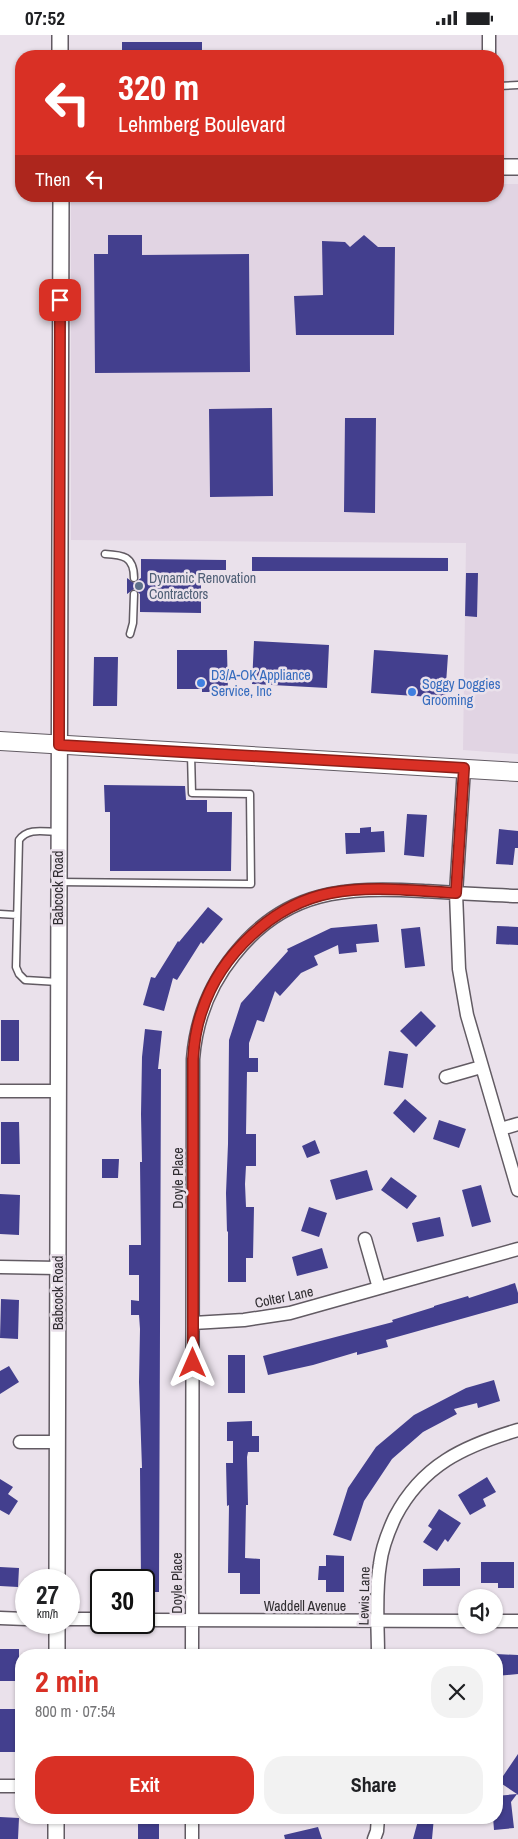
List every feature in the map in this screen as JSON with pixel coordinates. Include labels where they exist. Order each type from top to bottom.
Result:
[{"type":"main road","points":[[0,741],[518,772]]},
{"type":"street","points":[[60,35],[60,50]]},
{"type":"street","points":[[489,35],[489,50]]},
{"type":"street","points":[[504,167],[518,167]]},
{"type":"street","name":"Babcock Road","points":[[57,1569],[61,202]]},
{"type":"street","points":[[464,768],[456,893],[459,969],[467,1015],[518,1190]]},
{"type":"street","name":"Doyle Place","points":[[192,1649],[193,1059],[194,1039],[202,1010],[213,985],[225,966],[243,944],[284,911],[308,900],[330,893],[367,889],[518,897]]},
{"type":"street","points":[[446,1077],[482,1067]]},
{"type":"street","points":[[0,1091],[58,1091]]},
{"type":"street","points":[[501,1129],[518,1124]]},
{"type":"street","points":[[365,1239],[379,1288]]},
{"type":"street","name":"Colter Lane","points":[[193,1323],[244,1321],[270,1317],[518,1249]]},
{"type":"street","points":[[0,1267],[58,1267]]},
{"type":"street","name":"Lewis Lane","points":[[378,1649],[378,1579],[384,1543],[402,1503],[413,1488],[429,1472],[448,1458],[470,1446],[518,1430]]},
{"type":"street","points":[[20,1442],[57,1442]]},
{"type":"street","points":[[0,1618],[15,1619]]},
{"type":"street","name":"Waddell Avenue","points":[[155,1620],[458,1621]]},
{"type":"street","points":[[503,1621],[518,1621]]},
{"type":"street","points":[[57,1634],[57,1649]]},
{"type":"street","points":[[0,1786],[15,1786]]},
{"type":"street","points":[[56,1824],[56,1839]]},
{"type":"street","points":[[192,1824],[192,1839]]},
{"type":"street","points":[[374,1839],[378,1824]]},
{"type":"lane","points":[[504,86],[518,85]]},
{"type":"lane","points":[[105,554],[121,555],[130,561],[134,569],[134,578]]},
{"type":"lane","points":[[130,634],[133,623],[134,594]]},
{"type":"lane","points":[[58,882],[251,883],[250,794],[192,793],[191,752]]},
{"type":"lane","points":[[58,982],[25,980],[19,975],[16,967],[18,846],[23,834],[28,831],[59,832]]},
{"type":"lane","points":[[0,914],[17,915]]},
{"type":"shaded area","points":[[504,184],[518,184],[518,754],[463,750],[466,543],[71,540],[71,202],[504,202]]},
{"type":"building","points":[[122,42],[202,42],[202,50],[122,50]]},
{"type":"building","points":[[108,235],[142,235],[142,255],[249,254],[250,372],[95,373],[94,254],[108,254]]},
{"type":"building","points":[[364,235],[378,247],[395,247],[394,335],[296,335],[294,296],[323,295],[322,241],[345,242],[350,247]]},
{"type":"building","points":[[272,408],[273,496],[210,497],[209,409]]},
{"type":"building","points":[[345,418],[376,418],[375,513],[344,512]]},
{"type":"building","points":[[252,557],[448,558],[448,571],[252,571]]},
{"type":"building","points":[[141,559],[226,560],[226,570],[201,570],[201,613],[140,612],[140,594],[134,589],[127,594],[127,578],[134,583],[141,578]]},
{"type":"building","points":[[466,573],[478,573],[477,617],[465,616]]},
{"type":"building","points":[[254,641],[329,645],[327,688],[252,684]]},
{"type":"building","points":[[177,650],[227,650],[228,692],[202,692],[202,689],[177,689]]},
{"type":"building","points":[[374,650],[448,655],[445,698],[371,693]]},
{"type":"building","points":[[94,657],[118,657],[117,706],[93,706]]},
{"type":"building","points":[[104,785],[185,786],[186,800],[207,800],[207,812],[232,812],[231,871],[110,871],[110,812],[105,812]]},
{"type":"building","points":[[407,814],[427,815],[424,857],[404,855]]},
{"type":"building","points":[[371,827],[371,832],[384,831],[385,852],[346,854],[345,833],[360,833],[360,828]]},
{"type":"building","points":[[499,829],[518,831],[518,848],[515,848],[513,865],[496,864]]},
{"type":"building","points":[[208,907],[223,919],[203,944],[201,942],[177,980],[173,978],[164,1011],[143,1005],[151,977],[155,978],[178,941]]},
{"type":"building","points":[[377,924],[379,942],[356,944],[357,952],[339,954],[338,945],[314,956],[318,965],[301,973],[280,996],[275,991],[264,1022],[257,1020],[249,1043],[249,1058],[258,1058],[258,1072],[247,1072],[246,1134],[256,1134],[256,1166],[246,1166],[245,1184],[246,1207],[254,1207],[253,1258],[246,1258],[246,1282],[228,1282],[226,1193],[229,1040],[241,1003],[288,951],[287,949],[331,928]]},
{"type":"building","points":[[497,926],[518,927],[518,945],[496,944]]},
{"type":"building","points":[[420,927],[425,966],[405,968],[401,929]]},
{"type":"building","points":[[421,1011],[436,1026],[416,1047],[400,1031]]},
{"type":"building","points":[[1,1020],[19,1020],[19,1061],[1,1061]]},
{"type":"building","points":[[145,1029],[162,1031],[158,1069],[161,1069],[159,1592],[155,1592],[155,1569],[141,1569],[140,1329],[139,1315],[131,1315],[131,1300],[139,1301],[139,1275],[129,1275],[129,1245],[141,1245],[142,1057]]},
{"type":"building","points":[[389,1051],[408,1054],[403,1088],[384,1085]]},
{"type":"building","points":[[405,1099],[427,1118],[414,1133],[393,1113]]},
{"type":"building","points":[[439,1120],[466,1129],[459,1148],[433,1139]]},
{"type":"building","points":[[1,1122],[19,1122],[20,1164],[1,1164]]},
{"type":"building","points":[[315,1140],[320,1153],[307,1158],[302,1146]]},
{"type":"building","points":[[102,1159],[119,1159],[118,1178],[102,1178]]},
{"type":"building","points":[[367,1170],[373,1190],[336,1200],[330,1180]]},
{"type":"building","points":[[391,1177],[417,1196],[407,1209],[381,1190]]},
{"type":"building","points":[[481,1185],[491,1222],[472,1227],[462,1190]]},
{"type":"building","points":[[0,1194],[20,1195],[19,1235],[0,1234]]},
{"type":"building","points":[[309,1207],[327,1213],[319,1237],[301,1231]]},
{"type":"building","points":[[440,1217],[444,1236],[417,1242],[412,1223]]},
{"type":"building","points":[[322,1248],[328,1268],[297,1276],[292,1257]]},
{"type":"building","points":[[515,1283],[518,1303],[386,1340],[388,1347],[357,1355],[357,1352],[313,1365],[268,1375],[263,1356],[393,1322],[392,1320],[434,1306],[468,1296],[469,1298]]},
{"type":"building","points":[[1,1299],[19,1300],[18,1339],[0,1338]]},
{"type":"building","points":[[228,1355],[245,1355],[245,1393],[228,1393]]},
{"type":"building","points":[[9,1366],[19,1382],[0,1394],[0,1371]]},
{"type":"building","points":[[494,1380],[500,1401],[478,1408],[477,1403],[454,1409],[457,1414],[423,1432],[392,1459],[364,1501],[351,1541],[333,1535],[348,1488],[376,1447],[414,1415],[466,1388]]},
{"type":"building","points":[[252,1421],[252,1436],[259,1436],[259,1452],[248,1452],[247,1457],[248,1505],[246,1505],[245,1558],[260,1559],[260,1594],[240,1594],[240,1573],[228,1573],[229,1505],[227,1506],[226,1463],[233,1463],[233,1441],[227,1441],[227,1422]]},
{"type":"building","points":[[487,1477],[496,1492],[483,1499],[486,1506],[470,1515],[458,1495]]},
{"type":"building","points":[[0,1479],[13,1487],[8,1494],[18,1501],[9,1515],[0,1510]]},
{"type":"building","points":[[439,1509],[461,1523],[448,1542],[445,1539],[437,1551],[423,1542],[432,1529],[428,1526]]},
{"type":"building","points":[[326,1555],[344,1556],[344,1592],[326,1592],[326,1580],[318,1580],[319,1566],[326,1566]]},
{"type":"building","points":[[481,1562],[514,1562],[514,1588],[498,1588],[498,1583],[481,1583]]},
{"type":"building","points":[[0,1567],[19,1568],[15,1569],[15,1587],[0,1586]]},
{"type":"building","points":[[460,1568],[460,1586],[423,1586],[423,1569]]},
{"type":"building","points":[[0,1649],[15,1649],[15,1681],[0,1681]]},
{"type":"building","points":[[503,1654],[518,1655],[518,1674],[503,1675]]},
{"type":"building","points":[[0,1709],[15,1709],[15,1752],[0,1752]]},
{"type":"building","points":[[518,1754],[518,1795],[503,1785],[503,1776]]},
{"type":"building","points":[[517,1794],[511,1802],[514,1828],[494,1830],[494,1824],[503,1824],[503,1795]]},
{"type":"building","points":[[0,1817],[15,1818],[15,1824],[19,1824],[18,1839],[0,1839]]},
{"type":"building","points":[[138,1824],[159,1824],[159,1839],[138,1839]]},
{"type":"building","points":[[417,1824],[433,1824],[432,1839],[413,1839]]},
{"type":"building","points":[[318,1827],[322,1839],[285,1839],[284,1835]]},
{"type":"place","name":"Dynamic Renovation Contractors","points":[[139,586]]},
{"type":"place","name":"D3/A-OK Appliance Service, Inc","points":[[201,683]]},
{"type":"place","name":"Soggy Doggies Grooming","points":[[412,692]]},
{"type":"route","points":[[60,300],[59,745],[464,768],[456,893],[375,889],[351,890],[330,893],[308,900],[284,911],[243,944],[225,966],[213,985],[202,1010],[194,1039],[193,1363]]}]
